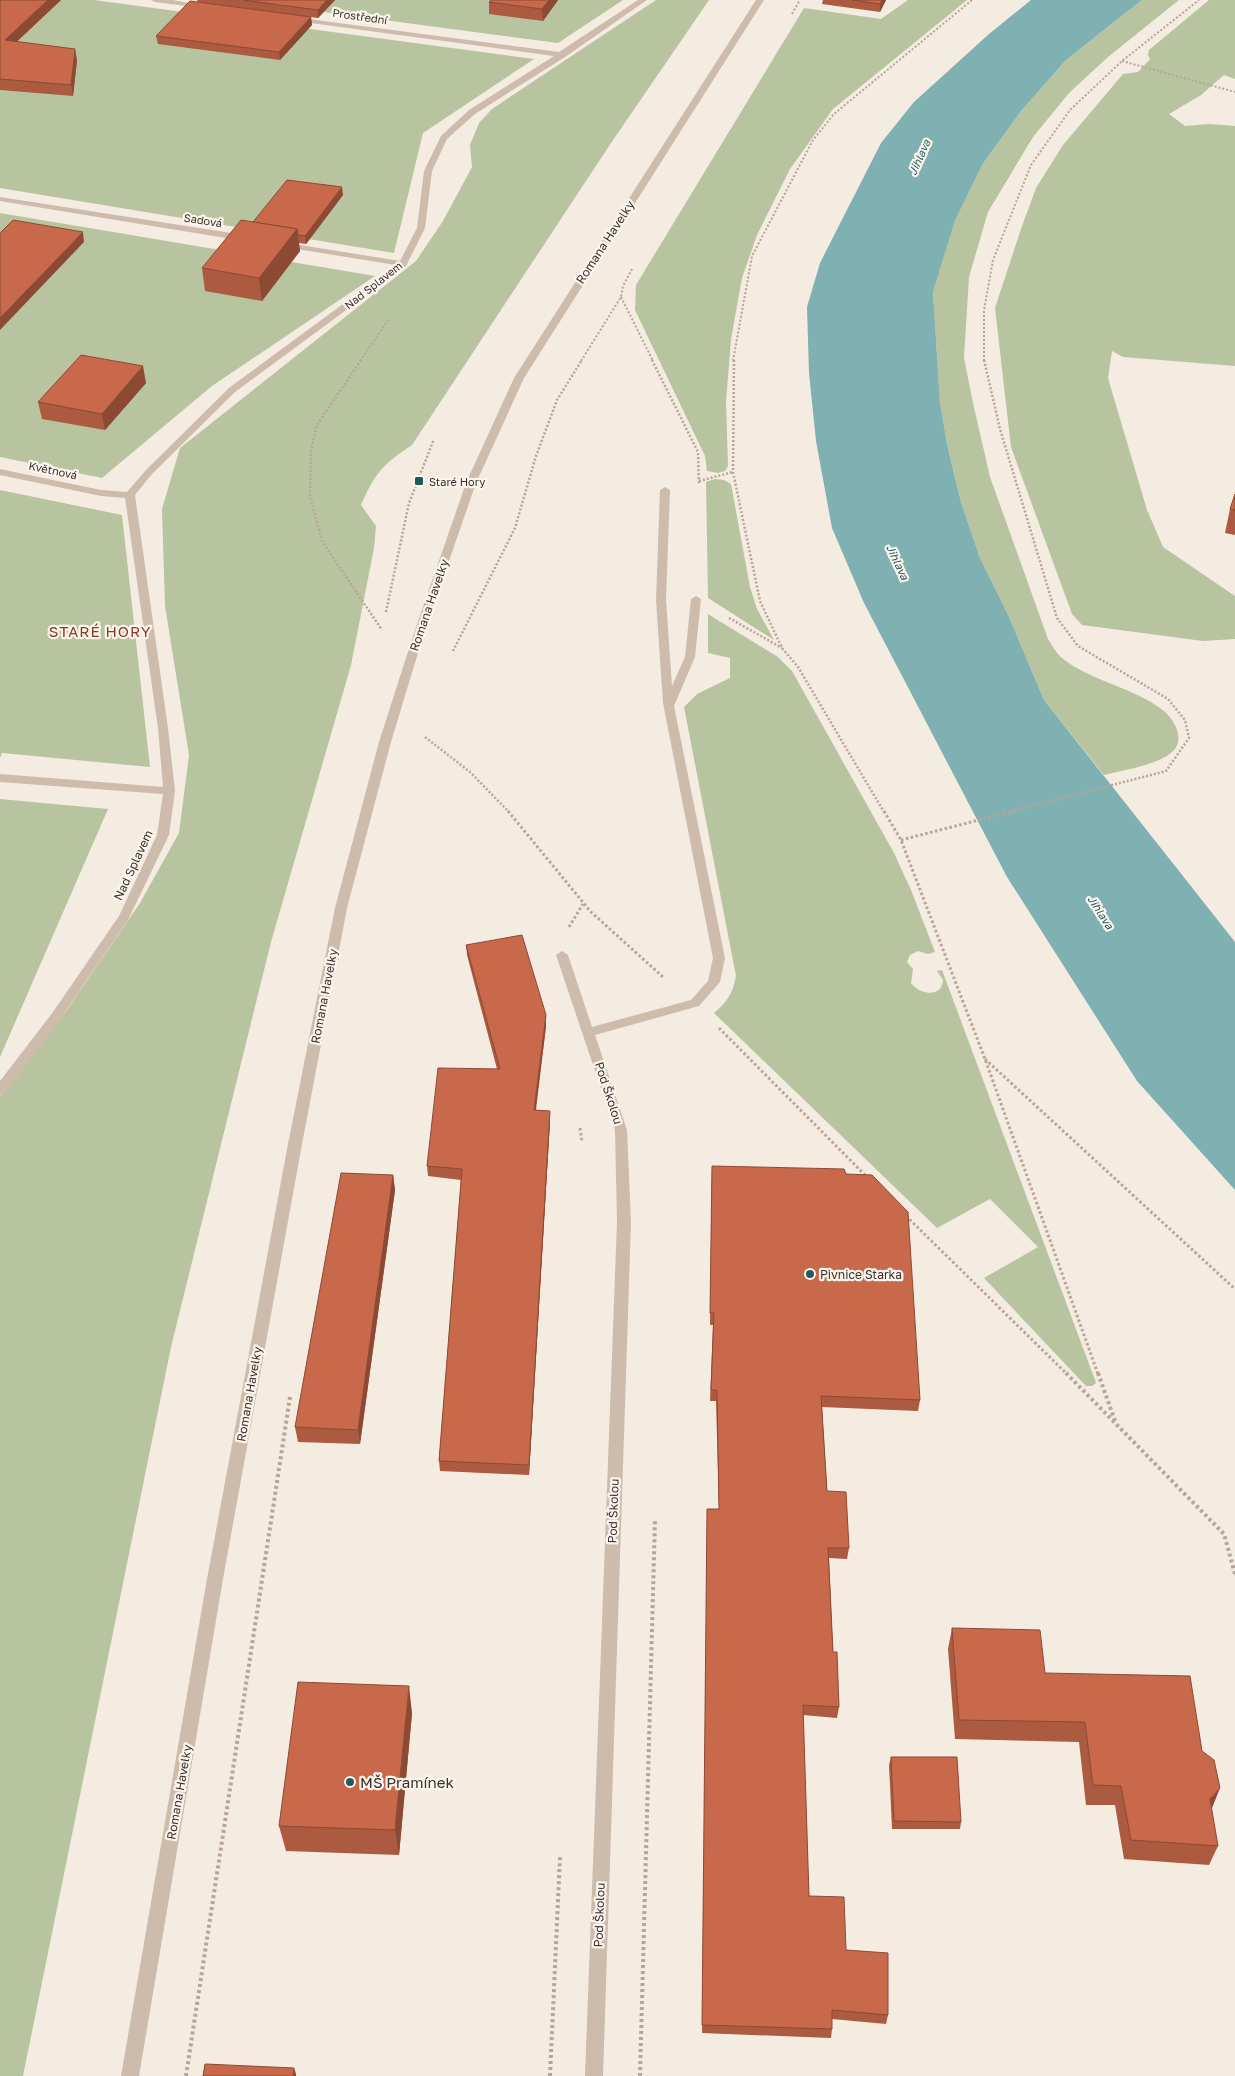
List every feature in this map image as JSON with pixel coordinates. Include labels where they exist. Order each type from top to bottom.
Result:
[{"type":"street","points":[[155,0],[213,8]]},
{"type":"street","name":"Nad Splavem","points":[[0,1090],[57,1015],[124,917],[163,835],[169,792],[163,728],[130,495],[149,472],[232,390],[403,264],[421,228],[428,171],[444,138],[472,112],[562,55],[643,0]]},
{"type":"street","name":"Romana Havelky","points":[[130,2076],[216,1579],[341,908],[385,742],[419,633],[471,483],[519,378],[760,0]]},
{"type":"street","name":"Prostřední","points":[[290,18],[562,55]]},
{"type":"street","name":"Sadová","points":[[0,199],[255,240]]},
{"type":"street","points":[[275,243],[403,264]]},
{"type":"street","name":"Květnová","points":[[0,472],[101,493],[130,495]]},
{"type":"street","points":[[589,1032],[695,1003],[714,982],[719,958],[668,706],[661,600],[665,490]]},
{"type":"street","points":[[668,706],[690,657],[696,599]]},
{"type":"street","points":[[0,778],[169,792]]},
{"type":"street","name":"Pod Školou","points":[[562,955],[621,1130],[624,1222],[594,2076]]},
{"type":"path","points":[[972,0],[834,114],[813,140],[756,248],[752,256],[732,369],[732,472],[760,600],[782,648],[798,667],[901,840],[985,1059],[1115,1421]]},
{"type":"path","points":[[901,840],[1166,771],[1189,738],[1185,720],[1168,699],[1078,646],[1057,618],[1000,429],[983,358],[984,310],[993,260],[1031,165],[1070,110],[1122,60],[1199,0]]},
{"type":"path","points":[[1122,60],[1235,92]]},
{"type":"path","points":[[452,653],[515,528],[536,456],[557,400],[621,297],[698,452],[699,481],[732,472]]},
{"type":"path","points":[[382,630],[322,541],[310,497],[311,450],[317,425],[329,404],[389,319]]},
{"type":"path","points":[[382,630],[409,502],[434,439]]},
{"type":"path","points":[[696,599],[782,648]]},
{"type":"path","points":[[382,630],[419,633]]},
{"type":"path","points":[[422,746],[426,728]]},
{"type":"path","points":[[424,737],[443,748],[484,783],[583,904],[623,944],[695,1003],[874,1183]]},
{"type":"path","points":[[985,1059],[1235,1289]]},
{"type":"path","points":[[578,1120],[584,1149]]},
{"type":"path","points":[[901,1211],[1115,1421],[1224,1534],[1235,1574]]},
{"type":"path","points":[[186,2076],[291,1393]]},
{"type":"path","points":[[550,2076],[560,1848]]},
{"type":"green space","points":[[0,0],[94,0],[534,59],[423,133],[394,253],[0,188]]},
{"type":"green space","points":[[233,0],[623,0],[558,43]]},
{"type":"green space","points":[[656,0],[709,0],[611,143],[412,445],[381,470],[361,505],[376,526],[374,548],[351,665],[271,942],[171,1347],[23,2076],[0,2076],[0,1096],[64,1014],[140,903],[179,833],[189,755],[165,606],[162,509],[180,448],[416,261],[443,221],[472,167],[470,145],[479,123],[492,109]]},
{"type":"green space","points":[[908,0],[967,0],[833,109],[790,169],[757,235],[742,278],[731,339],[726,402],[728,466],[725,471],[718,473],[707,471],[705,456],[635,310],[636,285],[804,8],[881,19]]},
{"type":"green space","points":[[1142,0],[1179,0],[1108,57],[1069,93],[1033,137],[988,212],[969,277],[964,358],[990,477],[1048,639],[1060,656],[1074,666],[1140,696],[1164,711],[1172,720],[1177,730],[1177,746],[1167,756],[1140,766],[1104,775],[1044,700],[1009,617],[980,558],[961,502],[948,449],[940,403],[933,292],[955,221],[982,165],[1021,111],[1066,60]]},
{"type":"green space","points":[[1209,0],[1235,0],[1235,79],[1224,75],[1201,95],[1169,114],[1185,126],[1210,124],[1235,126],[1235,366],[1123,357],[1112,351],[1108,378],[1147,510],[1163,547],[1235,596],[1235,639],[1203,641],[1082,625],[1072,614],[1011,447],[995,308],[1036,188],[1063,145],[1123,74],[1138,72],[1150,59],[1148,55],[1149,50]]},
{"type":"green space","points":[[0,213],[375,276],[212,386],[102,478],[0,457]]},
{"type":"green space","points":[[715,479],[724,480],[731,484],[750,587],[757,609],[774,640],[708,598],[706,482]]},
{"type":"green space","points":[[0,490],[122,515],[150,767],[2,753],[0,758]]},
{"type":"green space","points":[[708,614],[778,657],[792,671],[894,853],[911,890],[935,952],[928,954],[918,951],[910,955],[907,962],[913,969],[911,983],[925,992],[935,992],[942,986],[943,980],[937,971],[942,970],[1095,1380],[1096,1383],[1092,1386],[1086,1386],[984,1278],[1038,1247],[990,1199],[937,1228],[714,1013],[729,997],[736,976],[684,707],[697,694],[730,678],[730,658],[708,653]]},
{"type":"green space","points":[[0,799],[108,809],[0,1057]]},
{"type":"water","name":"Jihlava","points":[[1031,0],[1142,0],[1066,60],[1021,111],[982,165],[955,221],[933,292],[940,403],[948,449],[961,502],[980,558],[1009,617],[1044,700],[1235,942],[1235,1190],[1137,1081],[1007,877],[864,603],[832,528],[816,441],[809,373],[807,307],[820,263],[881,143],[914,102],[989,34]]},
{"type":"building","points":[[0,0],[48,0],[5,40],[75,49],[71,85],[0,79]]},
{"type":"building","points":[[243,0],[327,0],[318,10]]},
{"type":"building","points":[[491,0],[549,0],[542,9],[489,2]]},
{"type":"building","points":[[852,0],[882,0],[880,4]]},
{"type":"building","points":[[190,1],[311,17],[279,52],[156,36]]},
{"type":"building","points":[[287,180],[342,187],[305,236],[298,235],[297,229],[253,222]]},
{"type":"building","points":[[13,220],[83,232],[0,318],[0,233]]},
{"type":"building","points":[[241,220],[297,229],[259,278],[202,268]]},
{"type":"building","points":[[81,355],[143,366],[102,414],[38,402]]},
{"type":"building","points":[[1235,494],[1235,510],[1230,509]]},
{"type":"building","points":[[522,935],[546,1015],[534,1110],[550,1111],[529,1465],[439,1461],[462,1169],[427,1166],[438,1068],[500,1069],[466,945]]},
{"type":"building","points":[[712,1166],[844,1169],[846,1174],[872,1175],[908,1212],[920,1400],[821,1396],[827,1491],[846,1492],[849,1548],[828,1548],[833,1652],[837,1652],[839,1707],[803,1705],[809,1896],[844,1897],[846,1950],[888,1953],[888,2015],[832,2010],[832,2029],[702,2025],[707,1509],[719,1509],[717,1390],[711,1390],[714,1313],[710,1313]]},
{"type":"building","points":[[341,1173],[393,1175],[358,1430],[295,1427]]},
{"type":"building","points":[[952,1628],[1040,1630],[1045,1673],[1190,1676],[1202,1751],[1214,1760],[1220,1788],[1210,1799],[1218,1846],[1131,1840],[1121,1786],[1093,1785],[1085,1722],[959,1720]]},
{"type":"building","name":"MŠ Pramínek","points":[[298,1682],[409,1686],[395,1830],[279,1826]]},
{"type":"building","points":[[891,1757],[957,1757],[961,1822],[894,1821]]},
{"type":"building","points":[[205,2064],[294,2068],[293,2076],[203,2076]]},
{"type":"place","name":"Staré Hory","points":[[419,481]]},
{"type":"place","name":"Pivnice Starka","points":[[810,1274]]},
{"type":"place","name":"MŠ Pramínek","points":[[350,1782]]},
{"type":"district","name":"STARÉ HORY","points":[[100,631]]}]
